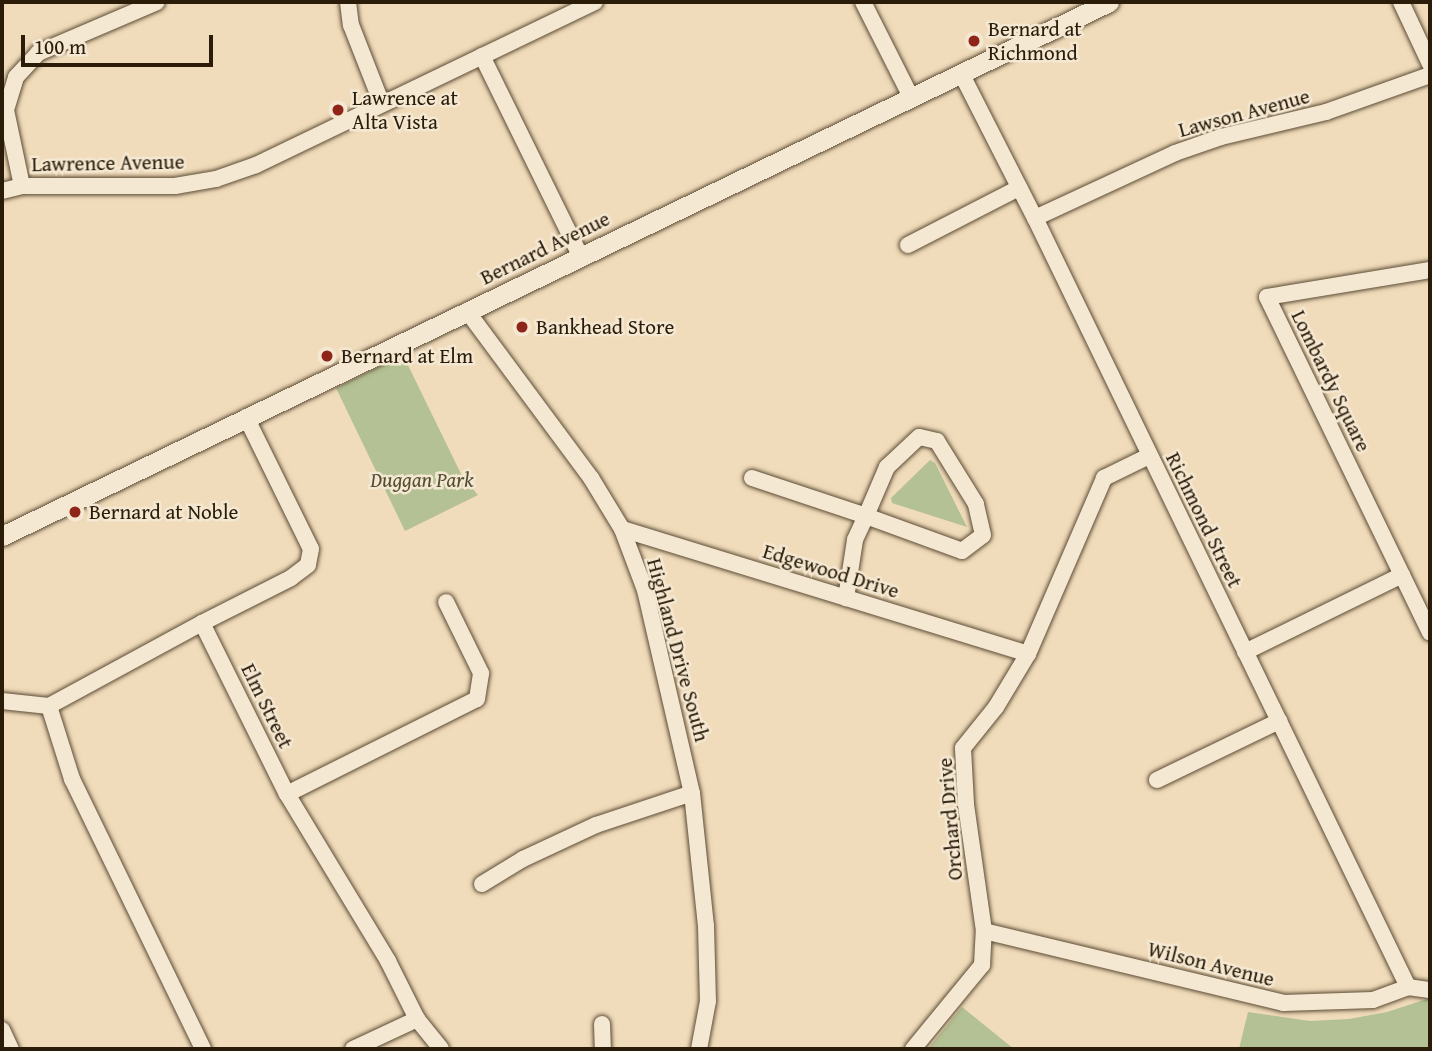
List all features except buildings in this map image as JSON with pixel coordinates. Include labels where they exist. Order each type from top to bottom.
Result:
[{"type":"street","points":[[22,186],[6,110],[16,77],[38,53],[157,2]]},
{"type":"street","points":[[348,2],[351,25],[382,104]]},
{"type":"street","name":"Lawrence Avenue","points":[[2,191],[22,186],[175,186],[216,179],[256,165],[595,2]]},
{"type":"street","points":[[863,2],[911,97]]},
{"type":"street","name":"Bernard Avenue","points":[[2,536],[1109,2]]},
{"type":"street","points":[[1401,2],[1430,64]]},
{"type":"street","points":[[481,56],[580,255]]},
{"type":"street","name":"Richmond Street","points":[[961,73],[1035,218],[1408,987]]},
{"type":"street","name":"Lawson Avenue","points":[[1035,218],[1186,149],[1221,137],[1326,112],[1430,75]]},
{"type":"street","points":[[908,246],[1019,188]]},
{"type":"street","name":"Lombardy Square","points":[[1430,270],[1267,297],[1430,632]]},
{"type":"street","name":"Highland Drive South","points":[[467,311],[590,478],[622,529],[645,590],[692,793],[706,926],[708,976],[708,1001],[699,1049]]},
{"type":"street","points":[[2,701],[49,706],[291,578],[307,565],[311,549],[246,417]]},
{"type":"street","points":[[752,478],[866,516],[962,551],[983,535],[976,504],[937,441],[919,437],[887,467],[866,516],[855,540],[846,598]]},
{"type":"street","name":"Orchard Drive","points":[[912,1049],[982,965],[984,931],[966,804],[963,748],[996,707],[1028,654],[1104,478],[1149,456]]},
{"type":"street","name":"Edgewood Drive","points":[[622,529],[1028,654]]},
{"type":"street","points":[[1245,652],[1402,575]]},
{"type":"street","points":[[287,794],[477,699],[481,673],[446,602]]},
{"type":"street","name":"Elm Street","points":[[202,623],[287,794],[388,961],[416,1019],[441,1049]]},
{"type":"street","points":[[49,706],[72,779],[203,1049]]},
{"type":"street","points":[[1157,780],[1279,721]]},
{"type":"street","points":[[482,884],[523,859],[596,825],[692,793]]},
{"type":"street","name":"Wilson Avenue","points":[[984,931],[1283,1003],[1373,1000],[1408,987],[1430,990]]},
{"type":"street","points":[[353,1049],[416,1019]]},
{"type":"street","points":[[602,1024],[603,1049]]},
{"type":"street","points":[[2,1030],[11,1049]]},
{"type":"green space","name":"Duggan Park","points":[[403,355],[463,478],[478,495],[405,531],[336,388]]},
{"type":"green space","points":[[930,460],[935,463],[967,527],[892,503],[891,498]]},
{"type":"green space","points":[[1430,998],[1430,1049],[1239,1049],[1248,1012],[1310,1021],[1349,1019],[1387,1012]]},
{"type":"green space","points":[[962,1007],[1014,1049],[928,1049]]},
{"type":"place","name":"Bernard at Richmond","points":[[974,41]]},
{"type":"place","name":"Lawrence at Alta Vista","points":[[338,110]]},
{"type":"place","name":"Bankhead Store","points":[[522,327]]},
{"type":"place","name":"Bernard at Elm","points":[[327,356]]},
{"type":"place","name":"Bernard at Noble","points":[[75,512]]}]
